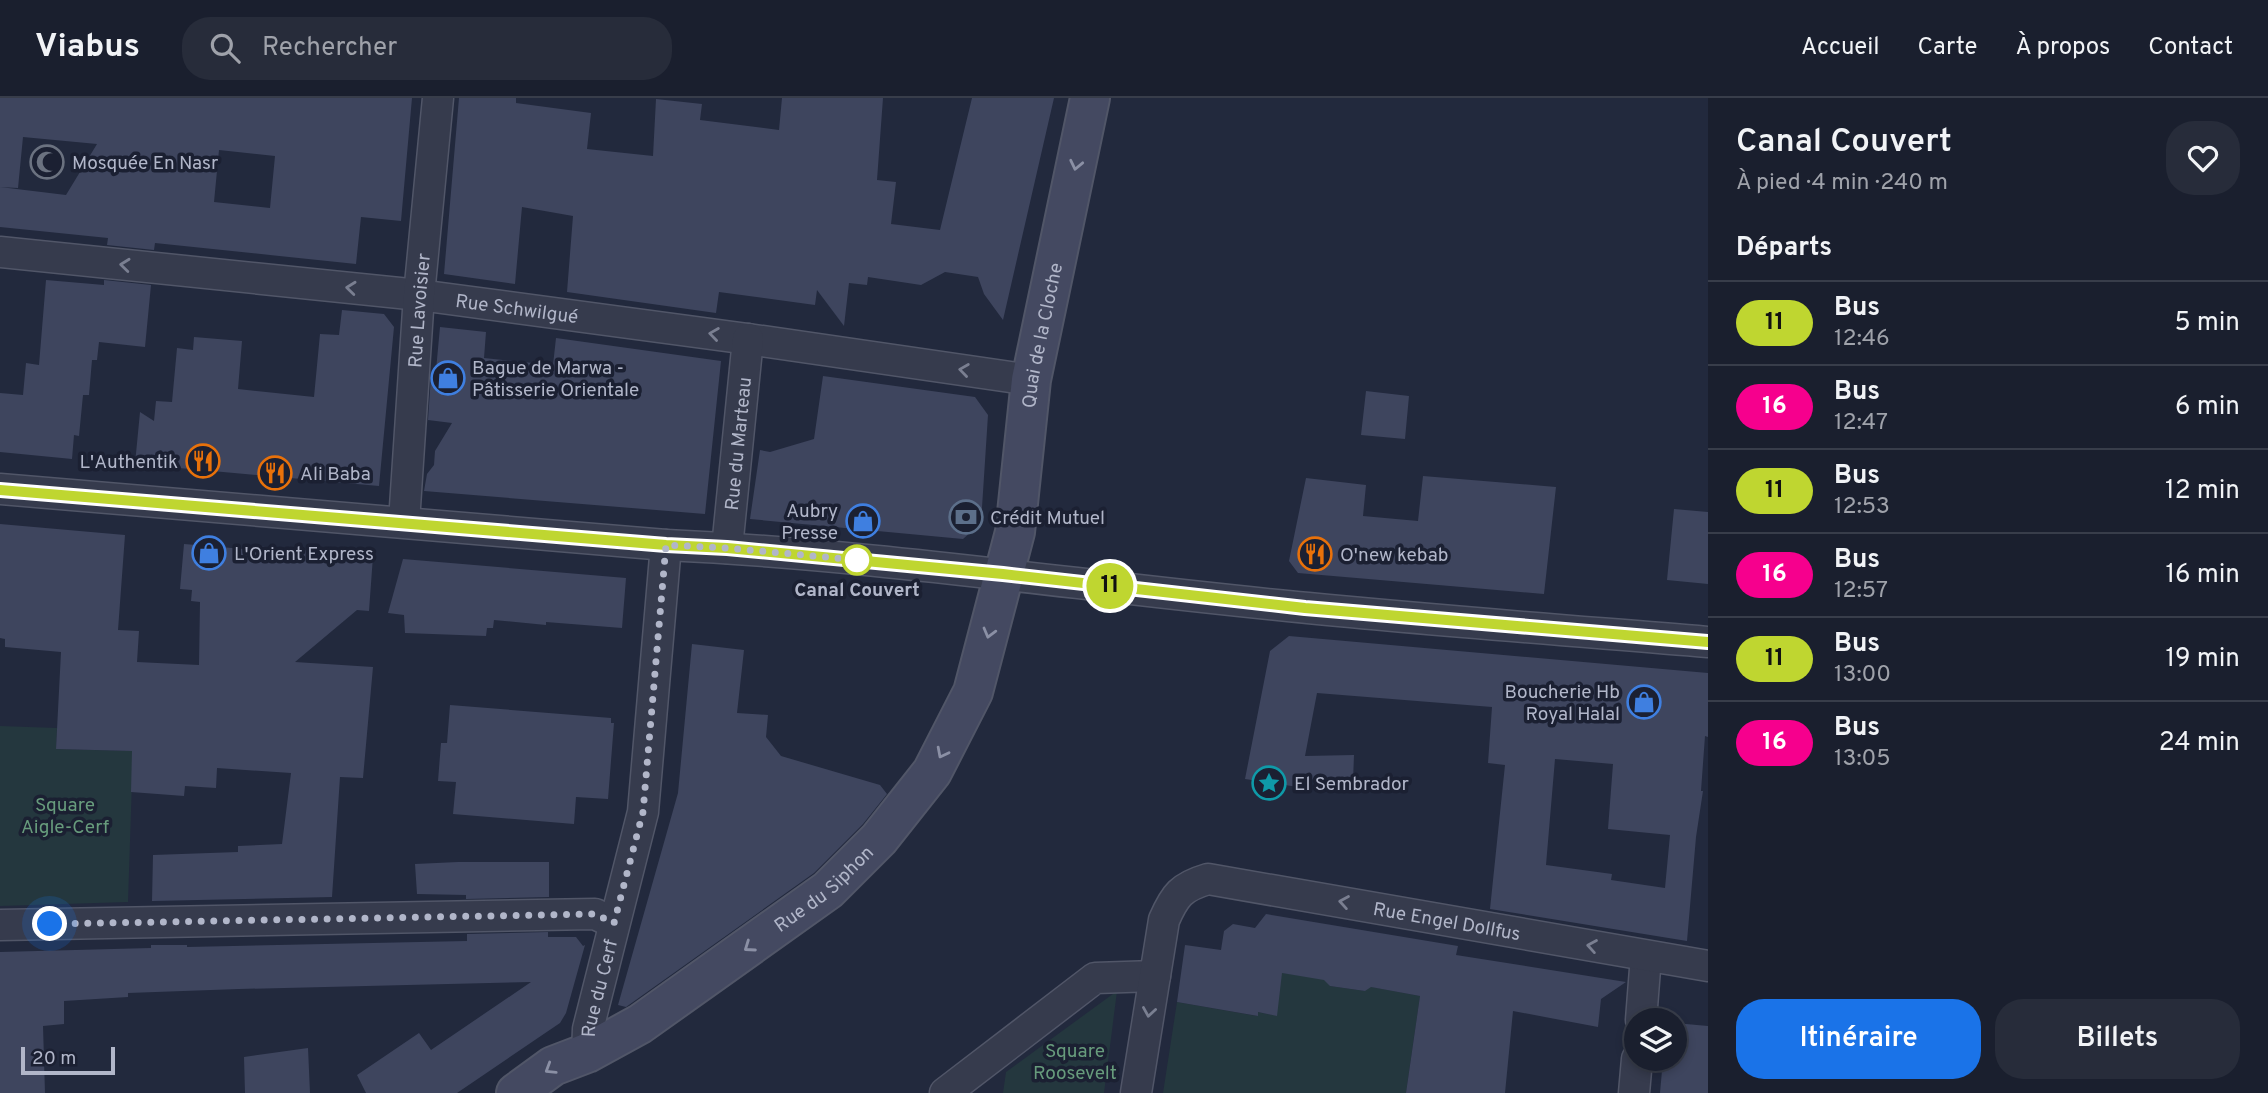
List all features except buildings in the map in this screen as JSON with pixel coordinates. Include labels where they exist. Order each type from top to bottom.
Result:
[{"type":"street","name":"Rue Lavoisier","points":[[404,522],[419,295],[438,98]]},
{"type":"street","name":"Quai de la Cloche","points":[[1019,576],[1015,532],[1031,380],[1090,98]]},
{"type":"street","name":"Rue Schwilgué","points":[[0,252],[419,295],[1031,380]]},
{"type":"street","name":"Rue du Marteau","points":[[727,548],[748,339]]},
{"type":"street","points":[[0,489],[727,548],[1019,576],[1305,608],[1708,642]]},
{"type":"street","name":"Rue du Cerf","points":[[587,1053],[588,1029],[643,812],[666,545]]},
{"type":"street","name":"Rue du Siphon","points":[[516,1093],[553,1066],[587,1053],[640,1024],[828,890],[879,839],[932,772],[973,692],[1019,576]]},
{"type":"street","name":"Rue Engel Dollfus","points":[[1155,976],[1164,920],[1173,899],[1189,885],[1208,879],[1708,966]]},
{"type":"street","name":"Rue du Cerf","points":[[0,925],[595,914],[614,923]]},
{"type":"street","points":[[1641,1008],[1646,956]]},
{"type":"street","points":[[945,1093],[1095,978],[1155,976],[1136,1093]]},
{"type":"street","points":[[1634,1093],[1636,1071]]},
{"type":"green space","name":"Square Aigle-Cerf","points":[[0,726],[57,728],[56,749],[133,751],[128,902],[0,906]]},
{"type":"green space","points":[[1277,972],[1329,980],[1330,986],[1365,991],[1367,986],[1420,996],[1406,1093],[1163,1093],[1177,1002],[1257,1016],[1258,1012],[1272,1015]]},
{"type":"green space","name":"Square Roosevelt","points":[[1117,991],[1104,1093],[1003,1093],[1006,1072]]},
{"type":"bus line","name":"11","points":[[0,490],[727,548],[1003,574],[1305,608],[1708,642]]},
{"type":"place","name":"Mosquée En Nasr","points":[[47,162]]},
{"type":"place","name":"Bague de Marwa - Pâtisserie Orientale","points":[[448,378]]},
{"type":"place","name":"L'Authentik","points":[[203,461]]},
{"type":"place","name":"Ali Baba","points":[[275,473]]},
{"type":"place","name":"Crédit Mutuel","points":[[966,517]]},
{"type":"place","name":"Aubry Presse","points":[[863,521]]},
{"type":"place","name":"L'Orient Express","points":[[209,553]]},
{"type":"place","name":"O'new kebab","points":[[1315,554]]},
{"type":"place","name":"Canal Couvert","points":[[857,560]]},
{"type":"place","name":"Boucherie Hb Royal Halal","points":[[1644,702]]},
{"type":"place","name":"El Sembrador","points":[[1269,783]]},
{"type":"route","points":[[50,924],[595,914],[614,923],[643,812],[666,545],[857,560]]}]
